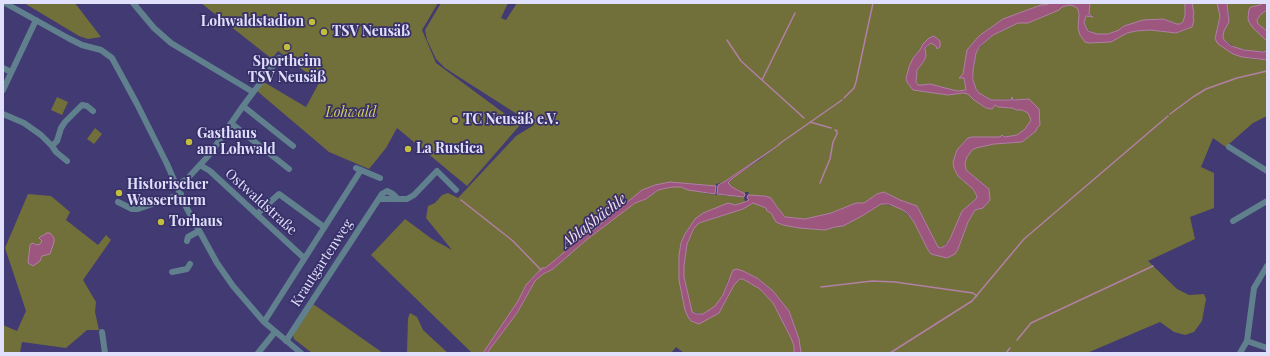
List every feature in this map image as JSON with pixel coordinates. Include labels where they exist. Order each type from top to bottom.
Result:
[{"type":"street","points":[[5,3],[73,41],[101,50],[112,58],[137,104],[199,231],[226,276],[264,322],[286,342],[301,353]]},
{"type":"street","points":[[133,3],[154,28],[171,43],[253,92]]},
{"type":"street","points":[[3,90],[36,20]]},
{"type":"street","points":[[177,185],[187,179],[219,142],[243,106],[279,58]]},
{"type":"street","points":[[3,68],[11,72]]},
{"type":"street","points":[[52,146],[57,141],[61,128],[65,122],[82,105],[93,111]]},
{"type":"street","points":[[243,106],[293,146]]},
{"type":"street","points":[[3,114],[24,123],[44,138],[56,152],[67,161]]},
{"type":"street","points":[[231,123],[290,168]]},
{"type":"street","points":[[1229,147],[1267,171]]},
{"type":"street","name":"Ostwaldstraße","points":[[200,164],[304,258]]},
{"type":"street","points":[[264,322],[324,227],[358,169],[380,178]]},
{"type":"street","name":"Krautgartenweg","points":[[286,342],[379,198],[405,200],[411,197],[436,171],[456,190]]},
{"type":"street","points":[[118,202],[132,209],[138,209],[181,194]]},
{"type":"street","points":[[257,214],[279,194],[324,227]]},
{"type":"street","points":[[1233,221],[1267,201]]},
{"type":"street","points":[[187,241],[190,236],[199,231]]},
{"type":"street","points":[[172,272],[187,269],[190,264]]},
{"type":"street","points":[[1240,353],[1247,341],[1254,288],[1267,266]]},
{"type":"street","points":[[102,332],[105,353]]},
{"type":"street","points":[[258,353],[275,332]]},
{"type":"street","points":[[1247,341],[1267,348]]},
{"type":"green space","points":[[24,3],[75,3],[101,37],[88,39],[79,36]]},
{"type":"green space","name":"Lohwald","points":[[201,3],[438,3],[422,30],[436,63],[520,125],[467,186],[397,128],[386,148],[369,169],[329,152],[257,91],[262,81],[306,107],[320,81],[278,51],[272,59]]},
{"type":"green space","points":[[441,3],[476,3],[480,5],[477,3],[508,3],[501,18],[506,20],[517,3],[1051,3],[1041,5],[1003,19],[979,36],[968,50],[963,74],[959,78],[964,78],[966,90],[957,91],[930,84],[918,85],[916,82],[917,70],[926,56],[925,49],[931,43],[936,46],[937,49],[940,47],[940,41],[934,37],[929,38],[923,44],[913,58],[909,67],[906,78],[907,82],[914,90],[948,95],[963,93],[968,94],[986,108],[992,109],[995,105],[998,107],[1022,110],[1028,113],[1031,120],[1025,129],[1017,135],[1005,137],[1003,135],[1000,137],[968,138],[957,150],[953,162],[954,168],[958,176],[973,189],[977,196],[976,199],[962,211],[950,239],[943,247],[938,247],[917,206],[884,192],[877,194],[864,203],[856,203],[831,213],[805,219],[785,217],[771,198],[765,196],[748,195],[749,192],[745,192],[745,194],[741,193],[741,191],[728,184],[733,178],[761,159],[775,147],[724,182],[716,184],[716,186],[670,182],[655,185],[642,190],[592,231],[587,232],[554,261],[545,268],[542,268],[526,285],[518,301],[483,353],[472,353],[371,255],[405,219],[432,239],[452,250],[426,218],[428,206],[435,203],[442,195],[448,193],[458,198],[516,136],[534,125],[445,68],[436,59],[427,40],[425,30]]},
{"type":"green space","points":[[1090,3],[1185,3],[1185,15],[1183,22],[1180,24],[1163,19],[1124,26],[1119,30],[1108,34],[1096,34],[1088,30],[1084,23],[1086,16],[1093,17],[1089,14]]},
{"type":"green space","points":[[1192,3],[1217,3],[1220,16],[1215,39],[1233,54],[1253,59],[1267,60],[1267,116],[1253,123],[1229,144],[1227,148],[1213,138],[1201,167],[1214,173],[1214,208],[1190,217],[1195,239],[1148,261],[1177,289],[1189,295],[1204,294],[1206,299],[1202,321],[1194,332],[1185,335],[1174,332],[1160,322],[1087,353],[801,353],[799,339],[789,311],[773,291],[757,278],[743,271],[728,280],[723,295],[715,306],[703,314],[692,312],[684,277],[684,266],[687,244],[694,228],[699,223],[743,209],[753,203],[766,208],[776,222],[783,225],[825,230],[843,226],[881,204],[895,206],[903,210],[914,222],[931,254],[947,258],[958,249],[968,222],[975,210],[980,209],[990,200],[989,189],[966,170],[965,163],[967,157],[972,150],[976,148],[994,144],[1022,142],[1036,131],[1039,109],[1029,99],[991,100],[979,93],[974,85],[973,70],[976,53],[979,48],[993,35],[1018,23],[1028,23],[1069,5],[1078,9],[1078,28],[1111,42],[1127,33],[1136,31],[1150,30],[1176,33],[1188,29],[1194,14]]},
{"type":"green space","points":[[1227,3],[1262,3],[1249,9],[1248,18],[1253,28],[1267,41],[1267,51],[1251,51],[1236,48],[1224,40],[1224,31],[1229,17]]},
{"type":"green space","points":[[1267,10],[1267,31],[1258,24],[1257,20],[1261,14]]},
{"type":"green space","points":[[57,97],[68,102],[62,115],[51,110]]},
{"type":"green space","points":[[95,128],[102,134],[94,144],[87,139]]},
{"type":"green space","points":[[681,187],[708,194],[744,197],[745,202],[735,205],[728,204],[719,207],[691,225],[685,234],[681,243],[679,255],[679,280],[688,317],[695,323],[719,313],[734,285],[743,279],[760,289],[773,303],[791,338],[794,346],[794,353],[684,353],[676,347],[671,353],[487,353],[517,313],[535,281],[543,274],[553,269],[585,241],[635,203],[646,199],[658,190]]},
{"type":"green space","points":[[28,194],[51,196],[70,212],[66,220],[98,245],[106,235],[111,240],[83,280],[96,302],[95,312],[99,330],[87,330],[66,348],[22,342],[20,353],[3,353],[3,325],[17,331],[26,311],[5,248]]},
{"type":"green space","points":[[313,304],[383,353],[312,353],[294,339],[293,335]]},
{"type":"green space","points":[[410,313],[417,317],[423,330],[448,353],[407,353],[408,318]]},
{"type":"shaded area","points":[[1051,3],[1090,3],[1089,14],[1093,17],[1086,16],[1084,23],[1088,31],[1097,34],[1108,34],[1119,30],[1124,26],[1143,20],[1163,19],[1180,24],[1183,22],[1185,15],[1185,3],[1192,3],[1194,20],[1192,27],[1176,33],[1150,30],[1136,31],[1127,33],[1111,42],[1089,43],[1085,42],[1080,35],[1078,28],[1078,9],[1069,5],[1028,23],[1018,23],[993,35],[979,47],[976,53],[973,80],[976,89],[979,93],[991,100],[1011,100],[1012,97],[1013,100],[1029,99],[1039,109],[1040,125],[1036,131],[1022,142],[994,144],[976,148],[972,150],[967,157],[965,163],[966,170],[989,189],[990,200],[983,208],[975,210],[968,222],[955,254],[947,258],[931,254],[914,222],[907,213],[889,204],[881,204],[843,226],[825,230],[783,225],[776,222],[766,208],[753,203],[743,209],[699,223],[694,228],[687,244],[684,266],[684,277],[692,312],[703,314],[715,306],[723,295],[733,270],[737,269],[743,271],[757,278],[773,291],[789,311],[799,339],[801,353],[794,353],[794,346],[791,338],[773,303],[760,289],[743,279],[740,279],[734,285],[719,313],[699,324],[691,321],[685,310],[679,280],[679,255],[681,243],[685,234],[695,219],[703,213],[728,203],[735,205],[745,202],[749,200],[747,198],[748,195],[765,196],[771,198],[785,217],[805,219],[831,213],[856,203],[864,203],[877,194],[884,192],[917,206],[938,247],[941,248],[946,245],[962,211],[976,199],[977,196],[973,189],[958,176],[954,168],[953,162],[957,150],[968,138],[972,137],[1000,137],[1002,135],[1005,137],[1017,135],[1025,129],[1031,120],[1028,113],[1022,110],[998,107],[995,105],[992,109],[986,108],[968,94],[963,93],[948,95],[913,90],[906,78],[909,67],[913,58],[923,44],[929,38],[934,36],[940,41],[940,47],[937,49],[936,46],[931,43],[925,48],[926,56],[917,70],[916,82],[918,85],[930,84],[957,91],[966,90],[964,78],[959,78],[963,74],[967,50],[979,36],[1003,19],[1041,5]]},
{"type":"shaded area","points":[[1217,3],[1227,3],[1229,22],[1224,31],[1224,40],[1231,46],[1244,50],[1267,51],[1267,60],[1242,57],[1233,54],[1218,44],[1215,39],[1220,16]]},
{"type":"shaded area","points":[[1262,3],[1267,3],[1267,10],[1261,14],[1257,20],[1258,24],[1267,31],[1267,41],[1253,28],[1248,18],[1249,9]]},
{"type":"shaded area","points":[[780,144],[728,183],[745,194],[744,197],[717,194],[718,185]]},
{"type":"shaded area","points":[[670,182],[716,186],[715,194],[688,190],[681,187],[672,187],[658,190],[646,199],[635,203],[585,241],[553,269],[543,274],[535,281],[517,313],[487,353],[483,353],[518,301],[526,285],[542,268],[545,268],[554,261],[587,232],[592,231],[642,190],[655,185]]},
{"type":"shaded area","points":[[47,233],[50,233],[54,238],[50,254],[42,256],[40,261],[33,266],[28,263],[30,245],[32,243],[37,245],[40,244],[42,241],[39,238]]},
{"type":"waterway","points":[[844,98],[854,88],[856,82],[873,3]]},
{"type":"waterway","points":[[762,80],[795,13]]},
{"type":"waterway","points":[[727,40],[741,61],[804,118]]},
{"type":"waterway","points":[[1170,114],[1206,89],[1237,78],[1267,71]]},
{"type":"waterway","points":[[779,144],[842,100]]},
{"type":"waterway","points":[[890,353],[972,301],[1024,239],[1168,116]]},
{"type":"waterway","points":[[810,122],[831,128]]},
{"type":"waterway","points":[[820,183],[830,159],[833,142],[837,134],[837,131],[835,130]]},
{"type":"waterway","points":[[461,200],[513,241],[541,270]]},
{"type":"waterway","points":[[1017,340],[1031,323],[1153,266]]},
{"type":"waterway","points":[[821,287],[872,281],[895,282],[973,293],[977,296]]},
{"type":"waterway","points":[[1006,353],[1010,348]]},
{"type":"place","name":"Lohwaldstadion","points":[[312,22]]},
{"type":"place","name":"TSV Neusäß","points":[[324,32]]},
{"type":"place","name":"Sportheim TSV Neusäß","points":[[287,47]]},
{"type":"place","name":"TC Neusäß e.V.","points":[[455,120]]},
{"type":"place","name":"Gasthaus am Lohwald","points":[[189,142]]},
{"type":"place","name":"La Rustica","points":[[408,149]]},
{"type":"place","name":"Historischer Wasserturm","points":[[119,193]]},
{"type":"place","name":"Torhaus","points":[[161,222]]},
{"type":"water label","name":"Ablaßbächle","points":[[594,221]]}]
